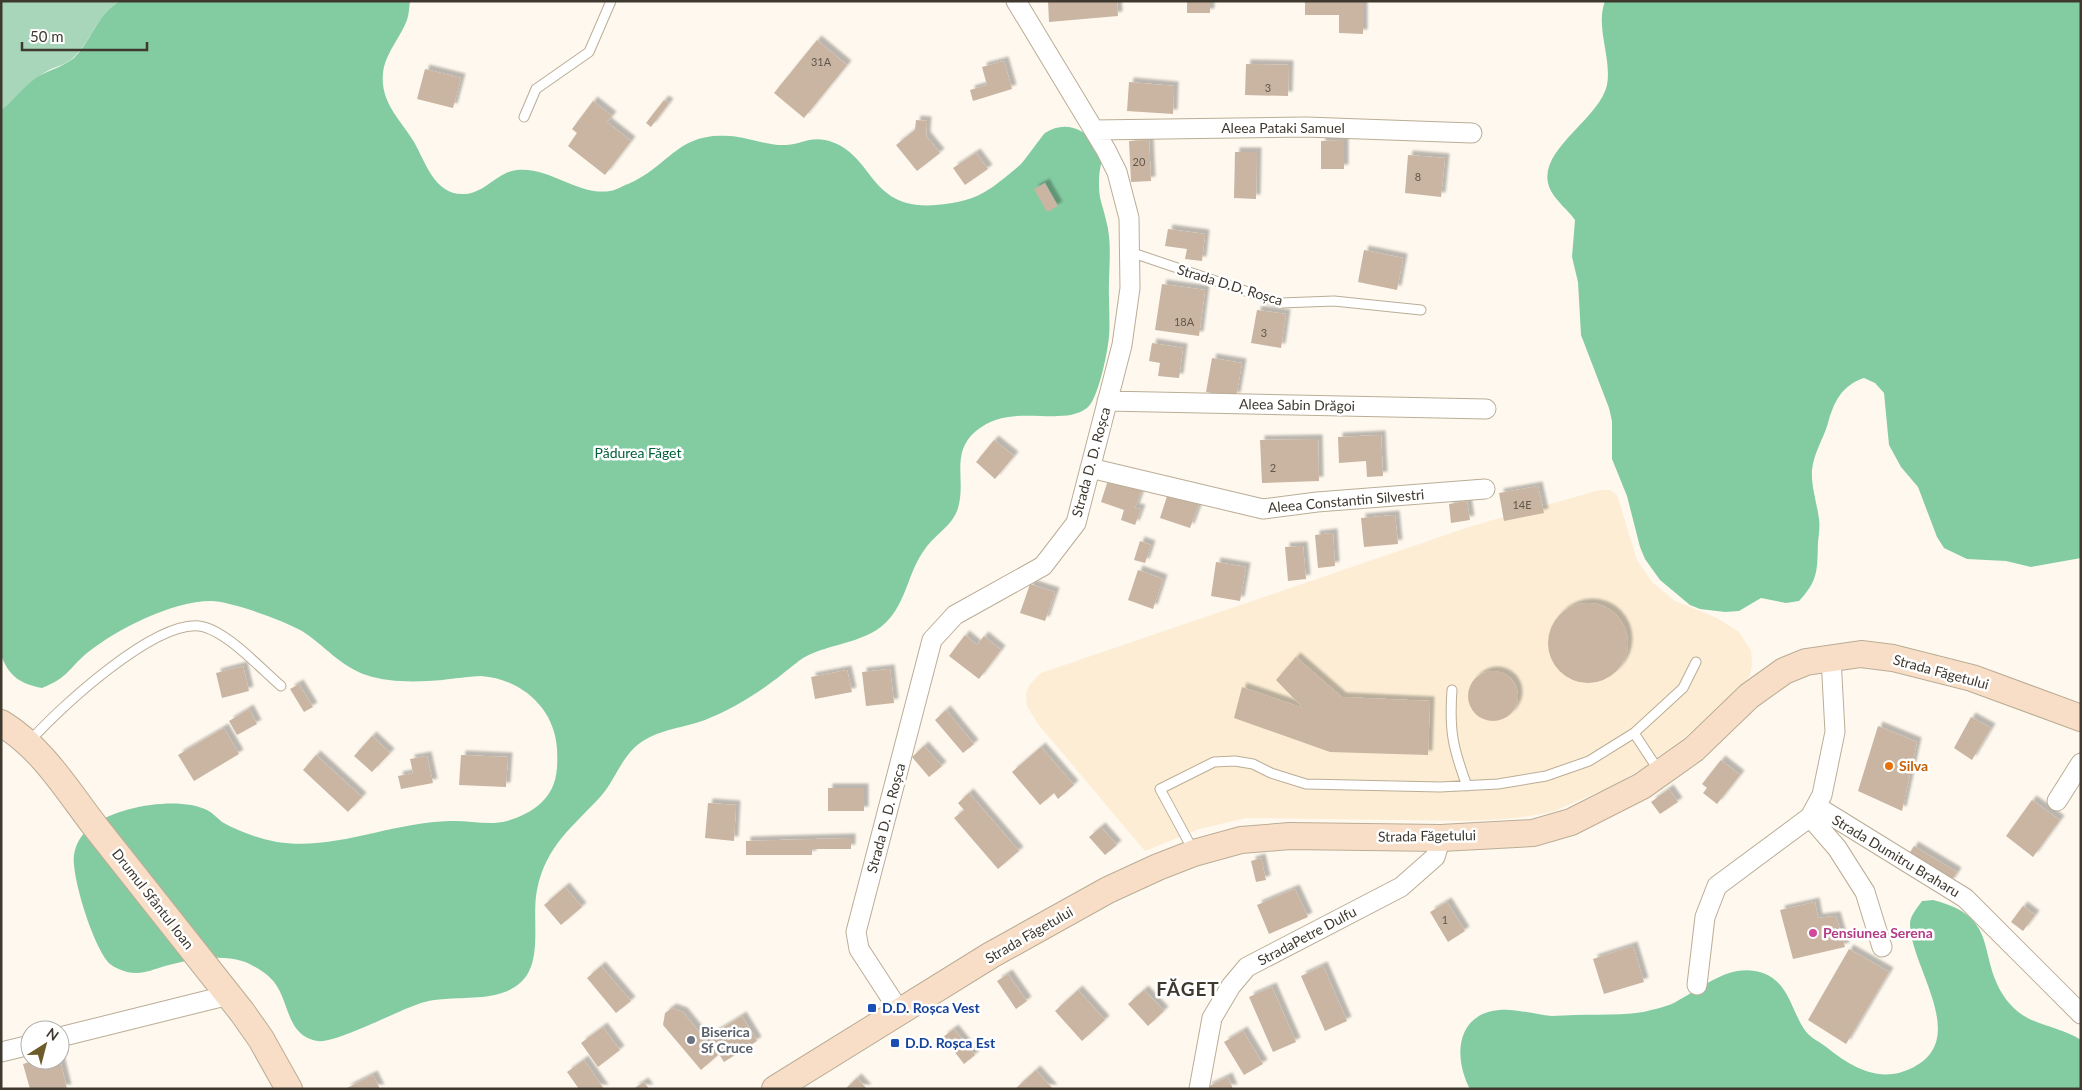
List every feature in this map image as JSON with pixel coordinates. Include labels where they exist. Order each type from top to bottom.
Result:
[{"type":"main road","name":"Strada Făgetului","points":[[775,1089],[991,955],[1108,890],[1194,853],[1241,840],[1282,836],[1440,838],[1533,833],[1571,822],[1642,786],[1694,749],[1749,696],[1784,671],[1806,662],[1861,654],[1923,665],[1972,678],[2081,718]]},
{"type":"main road","name":"Drumul Sfântul Ioan","points":[[1,724],[28,743],[58,774],[91,821],[261,1039],[289,1089]]},
{"type":"street","name":"Strada D. D. Roșca","points":[[900,1012],[859,949],[856,932],[932,640],[955,615],[1043,566],[1076,523],[1122,345],[1130,288],[1129,218],[1117,172],[1094,130],[1016,1]]},
{"type":"street","name":"Aleea Pataki Samuel","points":[[1094,130],[1306,127],[1472,133]]},
{"type":"street","name":"Aleea Sabin Drăgoi","points":[[1107,401],[1486,409]]},
{"type":"street","name":"Aleea Constantin Silvestri","points":[[1090,468],[1263,509],[1317,502],[1486,489]]},
{"type":"street","points":[[1697,984],[1704,918],[1717,886],[1813,811],[1822,794],[1835,732],[1831,658]]},
{"type":"street","points":[[2057,802],[2081,763]]},
{"type":"street","name":"Strada Dumitru Braharu","points":[[1813,811],[1865,892],[1882,947]]},
{"type":"street","name":"Strada Dumitru Braharu","points":[[1813,811],[1965,898],[2081,1014]]},
{"type":"street","name":"StradaPetre Dulfu","points":[[1199,1089],[1212,1018],[1231,986],[1247,967],[1401,887],[1435,857],[1440,838]]},
{"type":"street","points":[[70,1034],[228,995]]},
{"type":"street","points":[[1,1052],[20,1047]]},
{"type":"lane","points":[[524,117],[536,89],[588,52],[611,1]]},
{"type":"lane","name":"Strada D.D. Roșca","points":[[1130,252],[1281,303],[1334,300],[1421,310]]},
{"type":"lane","points":[[28,743],[53,714],[111,667],[154,639],[181,628],[200,626],[221,634],[281,686]]},
{"type":"lane","points":[[1194,853],[1160,789],[1214,762],[1235,761],[1253,764],[1271,774],[1306,784],[1440,787],[1498,784],[1546,776],[1589,761],[1634,733],[1683,688],[1696,662]]},
{"type":"lane","points":[[1452,690],[1450,723],[1455,754],[1467,786]]},
{"type":"lane","points":[[1634,733],[1660,773]]},
{"type":"shaded area","points":[[1600,490],[1610,490],[1617,495],[1637,560],[1652,582],[1675,601],[1717,618],[1739,632],[1751,651],[1752,664],[1750,675],[1743,685],[1685,737],[1643,768],[1612,786],[1552,812],[1516,818],[1470,821],[1246,818],[1199,829],[1145,851],[1038,724],[1027,706],[1026,694],[1030,684],[1041,673],[1472,526]]},
{"type":"green space","points":[[1,1],[120,1],[112,6],[100,20],[86,43],[74,57],[42,74],[1,110]]},
{"type":"green space","name":"Pădurea Făget","points":[[120,1],[410,1],[407,20],[384,66],[383,84],[385,93],[392,110],[414,142],[433,177],[446,190],[455,193],[472,193],[503,174],[517,170],[541,172],[586,189],[598,191],[613,190],[642,177],[685,145],[697,139],[711,136],[729,136],[779,145],[814,139],[825,140],[841,146],[854,156],[883,190],[896,199],[913,204],[936,205],[951,203],[985,192],[1021,164],[1045,133],[1059,127],[1073,128],[1085,134],[1095,145],[1100,156],[1100,194],[1110,248],[1109,333],[1102,375],[1091,403],[1087,408],[1064,416],[1020,416],[990,422],[968,439],[961,456],[959,504],[954,518],[925,549],[915,566],[896,610],[881,627],[861,638],[803,658],[775,680],[740,703],[705,720],[659,733],[634,748],[606,790],[562,838],[547,861],[537,890],[532,964],[520,983],[504,992],[484,997],[439,999],[426,1002],[348,1034],[325,1041],[318,1041],[308,1038],[300,1032],[294,1025],[274,982],[250,964],[233,959],[213,958],[183,962],[133,973],[116,968],[110,964],[97,944],[80,895],[76,879],[74,855],[81,837],[87,830],[119,812],[150,805],[181,804],[195,806],[209,811],[228,825],[263,839],[299,844],[320,843],[428,823],[457,821],[493,823],[511,820],[534,809],[546,797],[553,785],[557,764],[555,735],[550,721],[534,699],[510,683],[496,678],[481,676],[414,681],[394,681],[375,678],[348,666],[302,631],[271,617],[231,604],[211,601],[196,602],[146,618],[99,644],[63,677],[42,688],[22,682],[12,674],[4,663],[1,655],[1,110],[36,78],[74,58],[100,20],[112,6]]},
{"type":"green space","points":[[1605,1],[2081,1],[2081,558],[2031,567],[2006,561],[1967,559],[1944,548],[1937,537],[1918,487],[1901,467],[1889,445],[1884,393],[1875,383],[1864,378],[1856,381],[1844,390],[1836,402],[1815,457],[1812,476],[1819,525],[1817,567],[1814,580],[1806,594],[1799,601],[1786,603],[1761,598],[1739,611],[1725,612],[1700,609],[1690,605],[1660,580],[1645,559],[1640,547],[1627,496],[1612,459],[1612,421],[1609,408],[1581,335],[1578,282],[1572,257],[1575,220],[1553,195],[1547,177],[1550,163],[1558,150],[1592,111],[1607,85],[1608,75],[1602,21]]},
{"type":"green space","points":[[1933,900],[1955,908],[1970,918],[1979,929],[1985,942],[1992,972],[1999,988],[2017,1011],[2025,1017],[2081,1040],[2081,1089],[1470,1089],[1465,1077],[1461,1064],[1460,1051],[1462,1039],[1466,1028],[1485,1013],[1505,1010],[1552,1016],[1643,1012],[1661,1008],[1679,1000],[1709,982],[1729,973],[1751,970],[1763,973],[1778,983],[1784,989],[1806,1032],[1845,1061],[1866,1071],[1878,1074],[1901,1072],[1914,1067],[1930,1054],[1937,1038],[1937,1020],[1933,1000],[1912,941],[1910,924],[1912,915],[1922,901]]},
{"type":"building","points":[[1048,1],[1117,1],[1118,16],[1049,22]]},
{"type":"building","points":[[1187,1],[1210,1],[1210,13],[1187,13]]},
{"type":"building","points":[[1305,1],[1363,1],[1363,34],[1339,33],[1339,15],[1305,15]]},
{"type":"building","points":[[817,40],[847,65],[804,118],[774,93]]},
{"type":"building","points":[[1004,61],[1012,89],[973,101],[970,90],[987,85],[982,67]]},
{"type":"building","points":[[1246,64],[1289,65],[1288,96],[1245,95]]},
{"type":"building","points":[[425,69],[461,78],[453,108],[417,99]]},
{"type":"building","points":[[1129,82],[1174,86],[1173,114],[1127,111]]},
{"type":"building","points":[[664,100],[669,103],[651,127],[646,123]]},
{"type":"building","points":[[593,101],[612,116],[607,122],[631,141],[605,175],[568,146],[577,133],[572,129]]},
{"type":"building","points":[[916,120],[927,121],[926,136],[940,153],[917,171],[896,145],[915,130]]},
{"type":"building","points":[[1149,140],[1151,181],[1131,182],[1129,141]]},
{"type":"building","points":[[1344,140],[1344,169],[1321,169],[1321,141]]},
{"type":"building","points":[[1235,152],[1257,152],[1256,199],[1234,198]]},
{"type":"building","points":[[976,153],[988,169],[965,185],[953,168]]},
{"type":"building","points":[[1408,155],[1445,158],[1441,197],[1405,193]]},
{"type":"building","points":[[1045,183],[1058,206],[1047,212],[1034,189]]},
{"type":"building","points":[[1168,229],[1205,234],[1202,261],[1185,259],[1187,249],[1165,246]]},
{"type":"building","points":[[1364,250],[1403,258],[1397,290],[1358,282]]},
{"type":"building","points":[[1162,284],[1205,290],[1199,336],[1155,330]]},
{"type":"building","points":[[1257,310],[1286,314],[1281,348],[1251,343]]},
{"type":"building","points":[[1152,343],[1183,348],[1179,378],[1158,376],[1160,363],[1149,361]]},
{"type":"building","points":[[1212,358],[1242,363],[1236,397],[1206,392]]},
{"type":"building","points":[[1381,435],[1383,476],[1367,477],[1366,461],[1339,463],[1338,437]]},
{"type":"building","points":[[1318,439],[1319,481],[1262,483],[1260,440]]},
{"type":"building","points":[[994,440],[1014,456],[995,479],[976,462]]},
{"type":"building","points":[[1109,477],[1142,488],[1135,508],[1141,509],[1135,525],[1121,520],[1124,510],[1101,502]]},
{"type":"building","points":[[1538,486],[1544,513],[1504,521],[1499,493]]},
{"type":"building","points":[[1169,490],[1200,501],[1190,528],[1160,518]]},
{"type":"building","points":[[1467,501],[1470,520],[1451,523],[1449,504]]},
{"type":"building","points":[[1395,515],[1398,544],[1364,547],[1361,518]]},
{"type":"building","points":[[1333,533],[1335,566],[1318,568],[1315,535]]},
{"type":"building","points":[[1140,541],[1151,545],[1145,563],[1134,560]]},
{"type":"building","points":[[1303,546],[1306,579],[1288,581],[1285,547]]},
{"type":"building","points":[[1216,562],[1246,567],[1240,601],[1211,596]]},
{"type":"building","points":[[1138,570],[1163,579],[1153,609],[1128,600]]},
{"type":"building","points":[[1030,584],[1055,592],[1045,621],[1020,613]]},
{"type":"building","points":[[1580,603],[1596,603],[1617,614],[1628,635],[1628,651],[1617,672],[1596,683],[1580,683],[1566,677],[1554,665],[1548,651],[1548,635],[1554,621],[1566,609]]},
{"type":"building","points":[[965,635],[977,645],[984,636],[1001,650],[979,679],[949,656]]},
{"type":"building","points":[[1296,657],[1342,697],[1430,701],[1428,755],[1330,752],[1234,718],[1242,687],[1303,708],[1276,680]]},
{"type":"building","points":[[243,666],[249,691],[222,698],[216,673]]},
{"type":"building","points":[[890,669],[894,703],[866,706],[862,672]]},
{"type":"building","points":[[847,670],[852,692],[815,699],[811,677]]},
{"type":"building","points":[[1493,671],[1511,678],[1518,696],[1511,714],[1493,721],[1475,714],[1468,696],[1475,678]]},
{"type":"building","points":[[299,684],[313,707],[304,712],[290,689]]},
{"type":"building","points":[[249,709],[257,724],[237,735],[229,721]]},
{"type":"building","points":[[946,710],[974,744],[963,753],[935,720]]},
{"type":"building","points":[[1971,717],[1991,728],[1972,760],[1954,748]]},
{"type":"building","name":"Silva","points":[[1878,726],[1917,742],[1902,811],[1858,791]]},
{"type":"building","points":[[224,728],[239,754],[194,781],[178,755]]},
{"type":"building","points":[[372,736],[390,753],[372,772],[354,756]]},
{"type":"building","points":[[924,746],[942,766],[929,777],[912,757]]},
{"type":"building","points":[[1041,747],[1074,785],[1058,799],[1054,793],[1040,805],[1012,772]]},
{"type":"building","points":[[316,755],[362,797],[348,812],[303,770]]},
{"type":"building","points":[[461,755],[508,757],[506,787],[459,785]]},
{"type":"building","points":[[427,756],[433,783],[401,789],[398,776],[413,773],[410,759]]},
{"type":"building","points":[[1721,760],[1740,775],[1717,804],[1703,793],[1707,788],[1702,784]]},
{"type":"building","points":[[828,788],[864,788],[864,811],[828,811]]},
{"type":"building","points":[[1669,789],[1678,802],[1660,814],[1651,802]]},
{"type":"building","points":[[969,793],[1019,851],[998,869],[954,818],[964,810],[958,803]]},
{"type":"building","points":[[2032,800],[2060,820],[2033,857],[2006,836]]},
{"type":"building","points":[[708,803],[736,805],[734,841],[705,838]]},
{"type":"building","points":[[1101,827],[1117,845],[1105,855],[1089,837]]},
{"type":"building","points":[[851,838],[851,849],[812,849],[812,855],[746,855],[746,841]]},
{"type":"building","points":[[1914,846],[1957,872],[1950,883],[1907,857]]},
{"type":"building","points":[[1261,858],[1266,880],[1256,882],[1251,861]]},
{"type":"building","points":[[565,887],[582,907],[561,925],[544,905]]},
{"type":"building","points":[[1295,889],[1308,917],[1269,934],[1257,905]]},
{"type":"building","points":[[1447,902],[1465,931],[1448,942],[1430,912]]},
{"type":"building","name":"Pensiunea Serena","points":[[1815,902],[1818,918],[1836,916],[1845,947],[1793,959],[1780,910]]},
{"type":"building","points":[[2023,906],[2035,915],[2023,931],[2011,922]]},
{"type":"building","points":[[1633,946],[1644,982],[1604,994],[1593,959]]},
{"type":"building","points":[[1849,949],[1889,972],[1846,1044],[1808,1020]]},
{"type":"building","points":[[601,966],[631,1001],[616,1013],[587,978]]},
{"type":"building","points":[[1323,966],[1347,1021],[1325,1031],[1301,976]]},
{"type":"building","points":[[1008,974],[1027,1001],[1016,1009],[997,981]]},
{"type":"building","points":[[1272,987],[1296,1042],[1273,1052],[1249,997]]},
{"type":"building","points":[[1078,990],[1105,1020],[1082,1041],[1055,1011]]},
{"type":"building","points":[[1144,990],[1164,1011],[1148,1026],[1128,1004]]},
{"type":"building","name":"Biserica Sf Cruce","points":[[672,1008],[683,1012],[718,1055],[701,1070],[663,1025],[665,1013]]},
{"type":"building","points":[[742,1016],[757,1041],[724,1062],[708,1037]]},
{"type":"building","points":[[603,1027],[620,1050],[598,1067],[581,1043]]},
{"type":"building","points":[[954,1029],[975,1055],[964,1064],[943,1037]]},
{"type":"building","points":[[1243,1031],[1263,1064],[1244,1075],[1224,1042]]},
{"type":"building","points":[[584,1060],[604,1089],[579,1089],[567,1072]]},
{"type":"building","points":[[25,1070],[62,1070],[67,1089],[30,1089]]},
{"type":"building","points":[[1036,1070],[1053,1089],[1015,1089]]},
{"type":"building","points":[[373,1075],[380,1089],[345,1089]]},
{"type":"building","points":[[1228,1077],[1233,1089],[1208,1089],[1207,1087]]},
{"type":"building","points":[[857,1078],[867,1089],[845,1089]]},
{"type":"building","points":[[644,1082],[649,1089],[633,1089]]},
{"type":"place","name":"Silva","points":[[1889,766]]},
{"type":"place","name":"Pensiunea Serena","points":[[1813,933]]},
{"type":"place","name":"D.D. Roșca Vest","points":[[872,1008]]},
{"type":"place","name":"Biserica Sf Cruce","points":[[691,1040]]},
{"type":"place","name":"D.D. Roșca Est","points":[[895,1043]]},
{"type":"district","name":"FĂGET","points":[[1188,989]]}]
